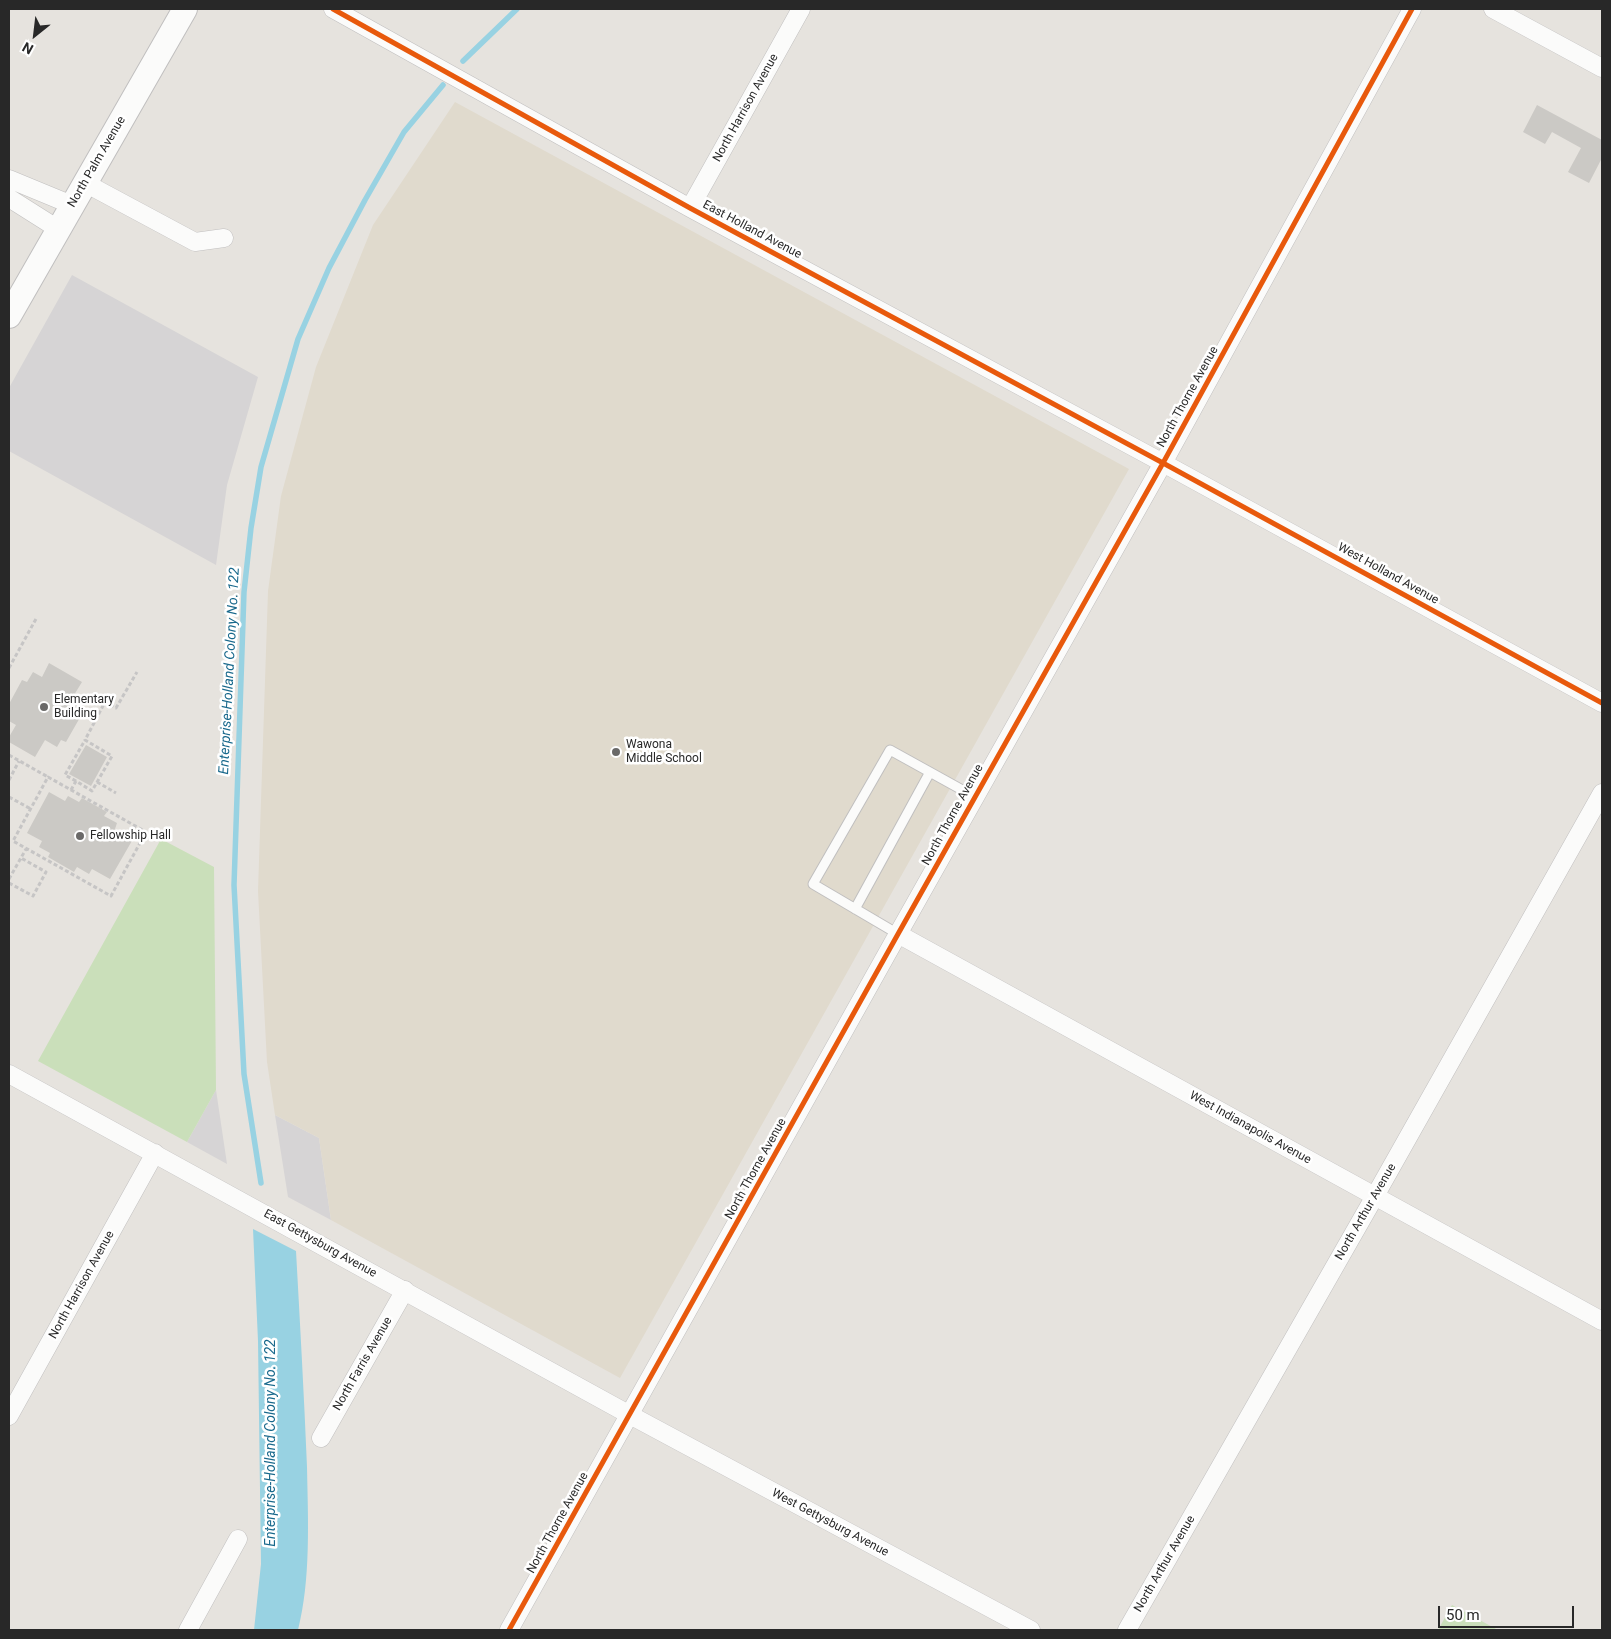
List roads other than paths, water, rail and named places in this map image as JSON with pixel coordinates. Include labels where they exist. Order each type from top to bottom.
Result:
[{"type":"main road","name":"North Palm Avenue","points":[[9,316],[185,9]]},
{"type":"street","name":"East Holland Avenue","points":[[333,9],[690,208],[1163,464]]},
{"type":"street","name":"North Harrison Avenue","points":[[690,208],[801,9]]},
{"type":"street","name":"North Thorne Avenue","points":[[509,1630],[1163,464],[1412,9]]},
{"type":"street","points":[[1493,9],[1602,68]]},
{"type":"street","points":[[9,179],[72,205]]},
{"type":"street","points":[[85,183],[195,242],[224,238]]},
{"type":"street","points":[[9,198],[58,229]]},
{"type":"street","name":"West Holland Avenue","points":[[1163,464],[1602,703]]},
{"type":"street","name":"North Arthur Avenue","points":[[1127,1630],[1602,794]]},
{"type":"street","name":"West Indianapolis Avenue","points":[[898,934],[1602,1321]]},
{"type":"street","name":"East Gettysburg Avenue","points":[[9,1074],[630,1415]]},
{"type":"street","name":"North Harrison Avenue","points":[[9,1416],[155,1153]]},
{"type":"street","name":"North Farris Avenue","points":[[321,1438],[405,1290]]},
{"type":"street","name":"West Gettysburg Avenue","points":[[630,1415],[1030,1630]]},
{"type":"street","points":[[188,1630],[238,1539]]},
{"type":"lane","points":[[898,934],[813,884],[890,750],[975,797]]},
{"type":"lane","points":[[855,909],[930,772]]},
{"type":"water","points":[[253,1229],[296,1251],[307,1467],[308,1528],[307,1570],[298,1630],[254,1630],[261,1564],[258,1341]]},
{"type":"waterway","name":"Enterprise-Holland Colony No. 122","points":[[463,61],[517,9]]},
{"type":"waterway","name":"Enterprise-Holland Colony No. 122","points":[[261,1183],[244,1074],[234,885],[244,592],[251,528],[261,467],[298,339],[329,268],[404,132],[443,85]]},
{"type":"place","name":"Elementary Building","points":[[44,707]]},
{"type":"place","name":"Wawona Middle School","points":[[616,752]]},
{"type":"place","name":"Fellowship Hall","points":[[80,836]]}]
